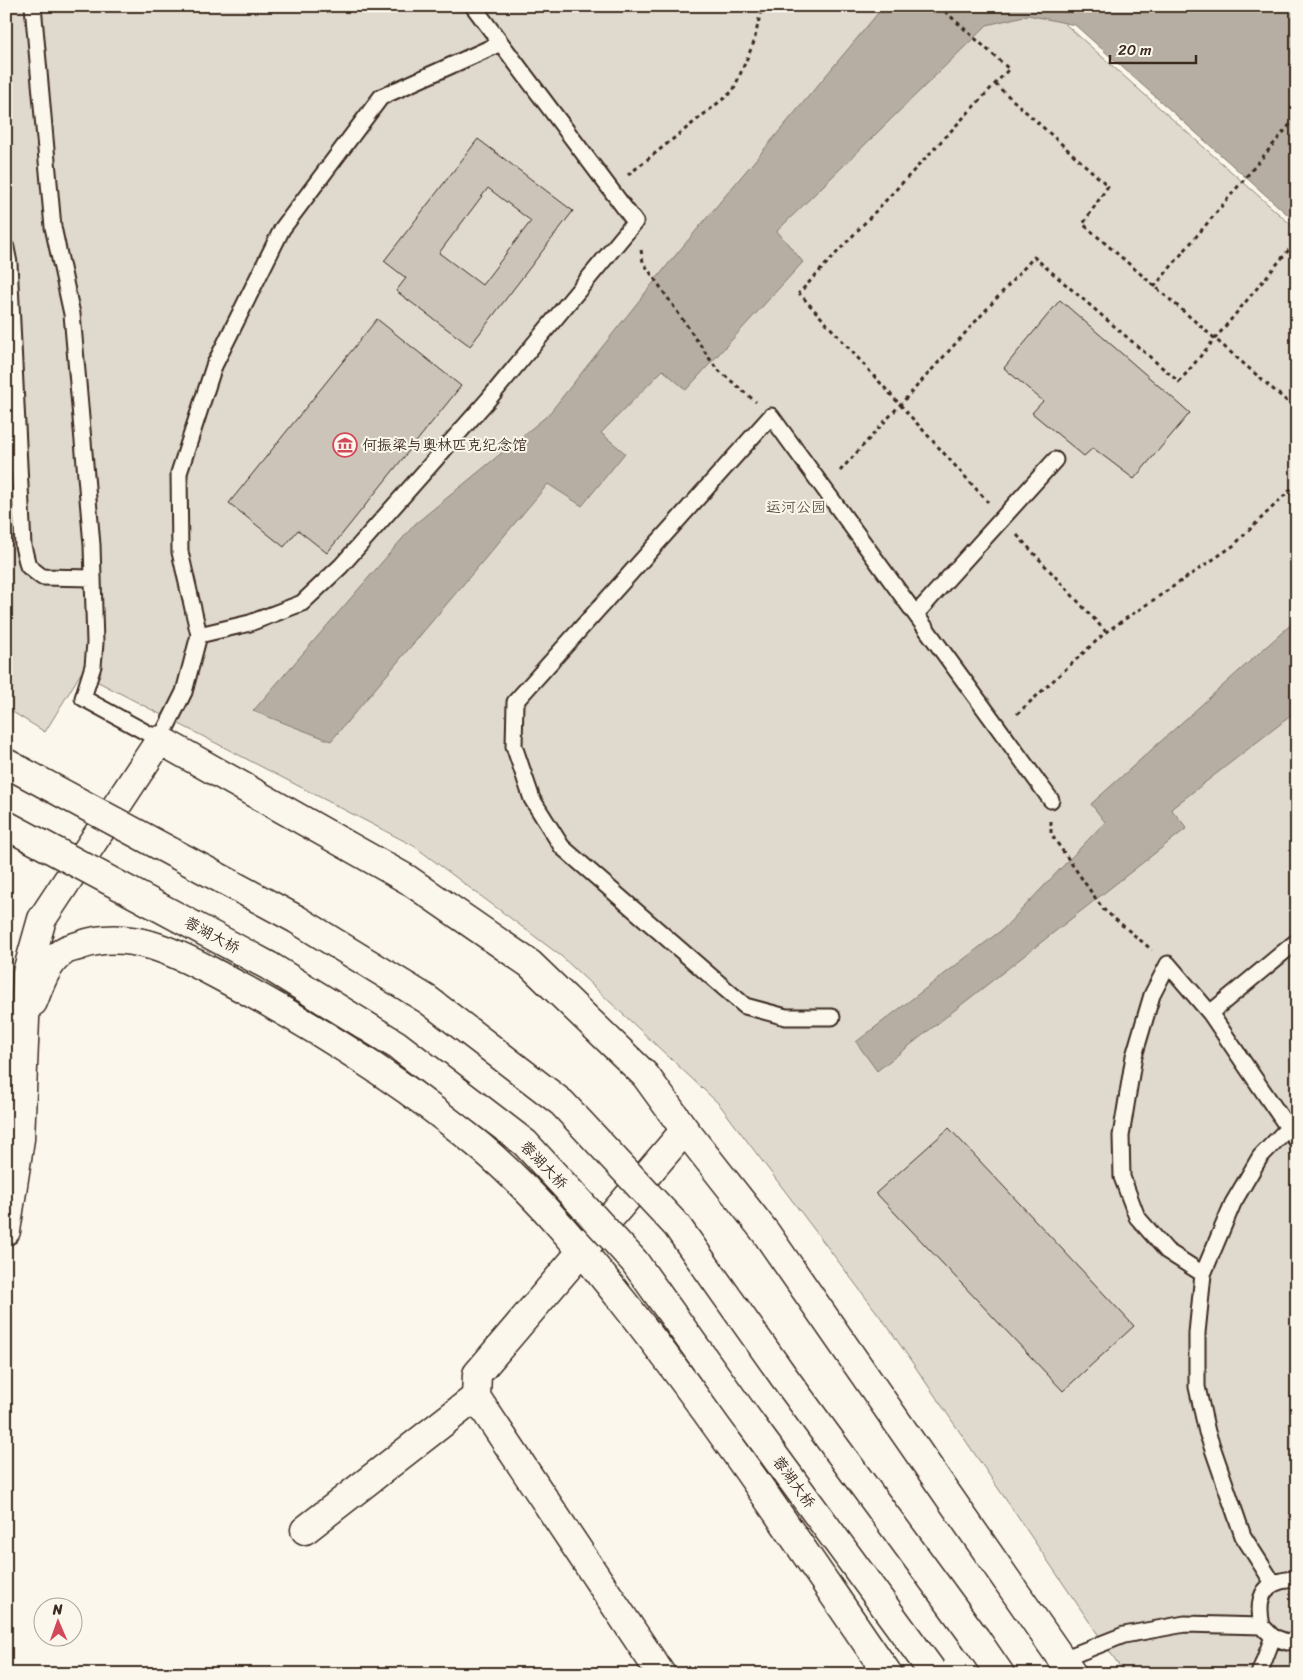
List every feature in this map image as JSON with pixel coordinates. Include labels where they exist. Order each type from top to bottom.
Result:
[{"type":"street","points":[[6,1231],[20,1139],[27,972],[42,919],[160,740],[407,879],[530,964],[646,1076],[685,1130],[766,1234],[1067,1666]]},
{"type":"street","points":[[6,763],[296,919],[428,1000],[562,1103],[677,1226],[1000,1674]]},
{"type":"street","name":"蓉湖大桥","points":[[6,825],[269,966],[354,1018],[397,1045],[525,1143],[634,1261],[933,1672]]},
{"type":"street","points":[[25,1019],[47,969],[64,951],[98,939],[128,940],[177,953],[250,992],[389,1075],[483,1148],[555,1219],[583,1250],[675,1367],[888,1674]]},
{"type":"street","points":[[661,1674],[476,1397],[478,1374],[685,1130]]},
{"type":"street","points":[[305,1530],[476,1397]]},
{"type":"lane","points":[[33,6],[52,227],[72,314],[92,545],[93,666],[83,698],[160,740],[184,692],[199,635],[180,552],[178,473],[214,366],[282,229],[381,97],[501,43]]},
{"type":"lane","points":[[199,635],[250,623],[302,603],[341,566],[487,401],[635,222],[473,6]]},
{"type":"lane","points":[[6,248],[9,263],[23,546],[28,566],[42,577],[93,578]]},
{"type":"lane","points":[[832,1018],[786,1017],[745,1006],[562,847],[532,799],[514,746],[515,702],[771,416],[1051,800]]},
{"type":"lane","points":[[916,614],[1055,460]]},
{"type":"lane","points":[[1210,1013],[1297,941]]},
{"type":"lane","points":[[1203,1274],[1167,1251],[1138,1217],[1122,1177],[1121,1136],[1134,1056],[1152,995],[1168,964],[1210,1013],[1297,1141]]},
{"type":"lane","points":[[1273,1583],[1243,1536],[1207,1432],[1197,1387],[1197,1334],[1203,1274],[1233,1203],[1260,1158],[1288,1128]]},
{"type":"lane","points":[[1297,1580],[1292,1579],[1273,1583],[1261,1595],[1258,1610],[1262,1626],[1273,1637],[1288,1642],[1297,1639]]},
{"type":"lane","points":[[1067,1666],[1124,1636],[1185,1624],[1262,1626]]},
{"type":"lane","points":[[1259,1674],[1273,1637]]},
{"type":"path","points":[[610,188],[734,91],[754,42],[762,6]]},
{"type":"path","points":[[939,6],[1009,69],[799,293],[1106,632]]},
{"type":"path","points":[[995,84],[1108,186],[1083,224],[1297,410]]},
{"type":"path","points":[[1154,287],[1297,116]]},
{"type":"path","points":[[824,489],[1034,257],[1179,382],[1297,240]]},
{"type":"path","points":[[643,262],[716,368],[771,416]]},
{"type":"path","points":[[1000,730],[1106,632],[1233,546],[1297,483]]},
{"type":"path","points":[[1051,834],[1103,909],[1168,964]]},
{"type":"green space","name":"运河公园","points":[[6,6],[1045,6],[1297,230],[1297,1674],[1125,1674],[888,1327],[719,1104],[561,956],[414,846],[81,673],[45,732],[6,708]]},
{"type":"shaded area","points":[[884,6],[1297,6],[1297,223],[1075,25],[1028,15],[987,25],[777,231],[803,262],[686,390],[663,370],[601,433],[625,453],[582,506],[548,484],[331,741],[253,711],[415,524],[548,415],[669,263]]},
{"type":"shaded area","points":[[1297,619],[1297,711],[1171,809],[1187,828],[877,1071],[856,1042],[1003,929],[1105,822],[1091,804]]},
{"type":"building","points":[[478,139],[573,211],[470,346],[396,291],[406,278],[384,261]],"holes":[[[488,188],[531,221],[482,285],[439,253]]]},
{"type":"building","points":[[1060,300],[1190,413],[1134,479],[1093,448],[1084,456],[1032,413],[1043,401],[1004,368]]},
{"type":"building","name":"何振梁与奥林匹克纪念馆","points":[[377,319],[461,386],[327,553],[298,530],[284,547],[229,503]]},
{"type":"building","points":[[949,1128],[1134,1326],[1063,1391],[876,1193]]},
{"type":"place","name":"何振梁与奥林匹克纪念馆","points":[[345,445]]}]
